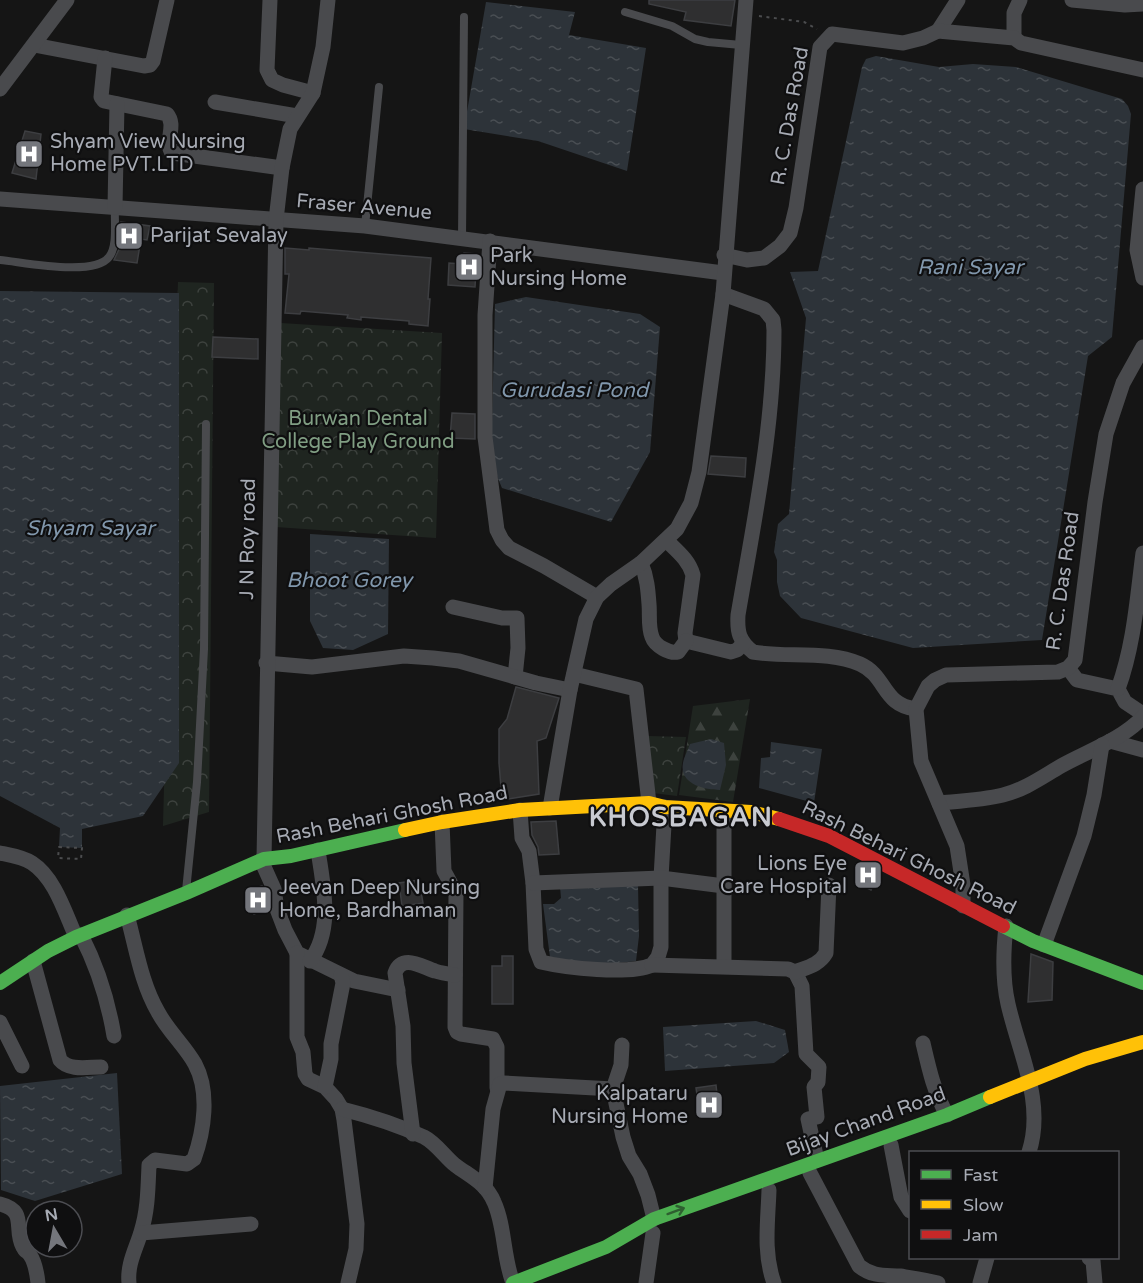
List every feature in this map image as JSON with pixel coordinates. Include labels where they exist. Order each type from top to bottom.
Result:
[{"type":"street","points":[[0,89],[68,0]]},
{"type":"street","points":[[34,45],[144,66],[150,65],[153,61],[167,0]]},
{"type":"street","points":[[270,0],[267,70],[272,80],[313,93],[323,47],[328,0]]},
{"type":"street","points":[[550,808],[570,690],[586,619],[597,597],[641,563],[666,540],[684,518],[691,503],[699,472],[723,294],[724,255],[746,0]]},
{"type":"street","points":[[938,31],[958,0]]},
{"type":"street","points":[[1014,38],[1014,13],[1020,0]]},
{"type":"street","points":[[1072,0],[1125,5],[1143,4]]},
{"type":"street","name":"R. C. Das Road","points":[[724,255],[747,260],[764,258],[780,246],[790,233],[796,208],[820,47],[832,34],[903,43],[938,31],[1014,38],[1021,43],[1143,70]]},
{"type":"street","points":[[105,58],[101,98],[104,101],[167,114],[171,124],[168,144],[172,153],[282,168]]},
{"type":"street","name":"J N Roy road","points":[[262,859],[276,220],[282,168],[290,129],[313,93]]},
{"type":"street","points":[[215,102],[297,116]]},
{"type":"street","points":[[115,207],[117,104]]},
{"type":"street","points":[[1143,189],[1137,250],[1143,278]]},
{"type":"street","name":"Fraser Avenue","points":[[0,199],[365,226],[723,273]]},
{"type":"street","points":[[490,241],[485,315],[485,437],[497,530],[509,548],[597,597]]},
{"type":"street","points":[[723,294],[764,309],[773,320],[774,330],[771,397],[762,472],[737,633],[743,644],[753,652],[836,658],[857,662],[869,668],[896,703],[916,710],[921,760],[957,846],[963,885],[963,906]]},
{"type":"street","name":"R. C. Das Road","points":[[916,710],[928,686],[946,675],[1058,672],[1068,668],[1075,660],[1106,434],[1123,383],[1143,347]]},
{"type":"street","points":[[641,563],[647,583],[650,628],[654,640],[671,653],[678,652],[686,641],[693,575],[691,567],[666,540]]},
{"type":"street","points":[[939,802],[975,801],[1005,795],[1031,784],[1135,725],[1143,715],[1125,702],[1118,689],[1127,663],[1133,632],[1143,553]]},
{"type":"street","points":[[453,607],[502,618],[517,618],[518,648],[515,677]]},
{"type":"street","points":[[686,641],[731,652],[743,644]]},
{"type":"street","points":[[266,663],[312,667],[404,656],[433,658],[459,661],[570,690]]},
{"type":"street","points":[[1068,668],[1077,680],[1118,689]]},
{"type":"street","points":[[574,674],[636,689],[649,803]]},
{"type":"street","points":[[1106,743],[1143,750]]},
{"type":"street","points":[[1044,945],[1084,836],[1106,743]]},
{"type":"street","name":"Rash Behari Ghosh Road","points":[[0,983],[33,961],[79,936],[186,893],[262,859],[291,856],[442,822],[520,810],[649,803],[665,807],[751,812],[779,818],[829,836],[963,906],[1044,945],[1143,983]]},
{"type":"street","points":[[652,965],[661,947],[661,878],[665,807]]},
{"type":"street","points":[[520,810],[522,838],[529,851],[536,949],[541,962],[580,968],[632,969],[652,965],[724,966],[788,969],[795,972],[802,986],[806,1053],[819,1067],[818,1082],[814,1087],[817,1117],[808,1119],[814,1167],[859,1266],[868,1273],[878,1276],[898,1276],[938,1283]]},
{"type":"street","points":[[724,811],[724,966]]},
{"type":"street","points":[[442,822],[444,871],[456,893],[455,1027],[457,1032],[493,1039],[497,1047],[497,1088],[485,1188]]},
{"type":"street","points":[[304,957],[317,952],[324,919],[325,898],[318,850]]},
{"type":"street","points":[[0,853],[30,862],[42,871],[50,882],[100,977],[108,999],[114,1036]]},
{"type":"street","points":[[262,859],[274,889],[285,930],[304,957],[354,981],[398,990]]},
{"type":"street","points":[[533,883],[661,878],[724,886]]},
{"type":"street","points":[[795,972],[814,965],[822,960],[826,953],[829,885]]},
{"type":"street","points":[[127,915],[147,986],[157,1011],[195,1064],[204,1096],[203,1118],[194,1159],[187,1164],[155,1160],[149,1165],[146,1211],[141,1233],[132,1255],[129,1283]]},
{"type":"street","points":[[1006,926],[1003,977],[1007,1002],[1030,1086],[1035,1122],[1029,1151]]},
{"type":"street","points":[[304,957],[297,1041],[303,1052],[305,1074],[308,1079],[326,1087],[342,1109],[357,1224],[356,1249],[348,1283]]},
{"type":"street","points":[[33,961],[60,1060],[64,1066],[101,1067]]},
{"type":"street","points":[[413,1134],[404,1063],[403,1026],[395,973],[397,966],[411,962],[455,975]]},
{"type":"street","points":[[326,1087],[331,1044],[343,982],[341,975]]},
{"type":"street","points":[[0,1022],[22,1066]]},
{"type":"street","name":"Bijay Chand Road","points":[[654,1226],[769,1190],[814,1167],[891,1145],[1030,1086],[1085,1059],[1143,1042]]},
{"type":"street","points":[[924,1043],[936,1096],[946,1115]]},
{"type":"street","points":[[622,1045],[621,1065],[613,1089],[623,1137],[629,1156],[640,1174],[648,1195],[654,1226],[646,1283]]},
{"type":"street","name":"Bijay Chand Road","points":[[513,1283],[654,1226],[946,1115],[1143,1050]]},
{"type":"street","points":[[497,1088],[504,1083],[613,1089]]},
{"type":"street","points":[[342,1109],[373,1116],[426,1138],[454,1164],[478,1180],[495,1204],[500,1221],[505,1258],[513,1283]]},
{"type":"street","points":[[891,1145],[902,1197],[909,1209]]},
{"type":"street","points":[[769,1190],[767,1252],[774,1283]]},
{"type":"street","points":[[0,1204],[15,1211],[19,1220],[21,1242],[33,1261],[38,1283]]},
{"type":"street","points":[[141,1233],[251,1224]]},
{"type":"street","points":[[980,1283],[986,1259]]},
{"type":"street","points":[[1090,1259],[1094,1268],[1095,1283]]},
{"type":"lane","points":[[625,12],[672,26],[695,39],[741,45]]},
{"type":"lane","points":[[462,238],[464,17]]},
{"type":"lane","points":[[365,226],[379,87]]},
{"type":"lane","points":[[0,260],[73,267],[102,264],[110,256],[114,241],[115,207]]},
{"type":"lane","points":[[186,893],[197,782],[204,649],[206,424]]},
{"type":"path","points":[[744,17],[767,16],[804,22],[830,36]]},
{"type":"path","points":[[59,847],[82,848],[81,859],[58,858],[59,847]]},
{"type":"green space","points":[[178,282],[214,283],[209,812],[163,826]]},
{"type":"green space","name":"Burwan Dental College Play Ground","points":[[280,323],[442,333],[436,538],[276,527]]},
{"type":"green space","points":[[750,699],[733,802],[679,795],[693,706]]},
{"type":"green space","points":[[647,736],[686,737],[677,796],[653,793]]},
{"type":"water","points":[[486,2],[575,12],[569,35],[646,48],[627,171],[538,141],[464,129]]},
{"type":"water","name":"Rani Sayar","points":[[876,56],[939,67],[973,64],[1016,67],[1122,99],[1131,114],[1112,337],[1088,356],[1042,640],[913,648],[801,618],[780,596],[777,582],[777,560],[774,552],[778,524],[789,514],[806,318],[790,272],[818,271],[862,67],[866,59]]},
{"type":"water","name":"Shyam Sayar","points":[[0,291],[179,293],[179,763],[143,816],[82,829],[82,848],[59,847],[60,828],[0,796]]},
{"type":"water","name":"Gurudasi Pond","points":[[526,297],[640,314],[660,327],[650,452],[611,522],[502,488],[491,462],[495,304]]},
{"type":"water","name":"Bhoot Gorey","points":[[310,534],[389,539],[388,634],[353,650],[323,648],[310,621]]},
{"type":"water","points":[[711,739],[724,743],[726,765],[720,790],[707,789],[694,784],[685,776],[683,770],[690,744]]},
{"type":"water","points":[[771,742],[822,749],[814,803],[759,788],[761,758],[770,757]]},
{"type":"water","points":[[638,885],[639,936],[636,961],[610,964],[608,967],[550,957],[543,904],[554,904],[561,898],[560,886]]},
{"type":"water","points":[[756,1021],[785,1030],[789,1052],[774,1063],[665,1071],[663,1027]]},
{"type":"water","points":[[117,1073],[122,1174],[41,1199],[29,1199],[1,1190],[0,1086]]},
{"type":"building","points":[[649,0],[735,0],[731,26],[684,20],[686,12],[649,4]]},
{"type":"building","points":[[25,131],[41,134],[36,179],[12,173]]},
{"type":"building","points":[[121,222],[150,226],[147,240],[141,239],[137,263],[114,260],[120,247]]},
{"type":"building","points":[[285,248],[431,258],[428,326],[409,324],[409,321],[361,317],[361,320],[347,318],[348,315],[301,311],[300,314],[285,313],[289,274],[285,274]]},
{"type":"building","points":[[464,253],[477,254],[475,287],[448,285],[449,263],[463,264]]},
{"type":"building","points":[[213,337],[258,339],[258,359],[212,357]]},
{"type":"building","points":[[452,413],[475,414],[475,439],[450,438]]},
{"type":"building","points":[[711,456],[746,458],[745,477],[708,474]]},
{"type":"building","points":[[516,687],[559,698],[546,738],[537,741],[539,794],[502,800],[499,729],[507,719]]},
{"type":"building","points":[[556,821],[559,854],[539,855],[532,835],[531,822]]},
{"type":"building","points":[[866,870],[878,876],[871,890],[859,884]]},
{"type":"building","points":[[419,880],[423,903],[402,906],[399,883]]},
{"type":"building","points":[[262,886],[267,910],[254,914],[248,890]]},
{"type":"building","points":[[1031,954],[1053,962],[1052,1000],[1028,1002]]},
{"type":"building","points":[[502,956],[513,956],[513,1004],[492,1004],[492,966],[502,966]]},
{"type":"building","points":[[716,1085],[719,1113],[700,1115],[696,1088]]},
{"type":"traffic: fast","points":[[0,983],[48,951],[76,937],[264,859],[291,856],[405,830]]},
{"type":"traffic: fast","points":[[1003,926],[1033,941],[1143,983]]},
{"type":"traffic: fast","points":[[513,1283],[606,1247],[654,1219],[947,1115],[990,1097]]},
{"type":"traffic: slow","points":[[405,830],[520,810],[649,803],[665,807],[751,812],[779,819]]},
{"type":"traffic: slow","points":[[990,1097],[1085,1059],[1143,1042]]},
{"type":"traffic: jam","points":[[779,819],[829,836],[1003,926]]},
{"type":"place","name":"Shyam View Nursing Home PVT.LTD","points":[[29,154]]},
{"type":"place","name":"Parijat Sevalay","points":[[129,236]]},
{"type":"place","name":"Park Nursing Home","points":[[469,267]]},
{"type":"place","name":"Lions Eye Care Hospital","points":[[868,875]]},
{"type":"place","name":"Jeevan Deep Nursing Home, Bardhaman","points":[[258,900]]},
{"type":"place","name":"Kalpataru Nursing Home","points":[[709,1105]]},
{"type":"district","name":"KHOSBAGAN","points":[[681,817]]}]
